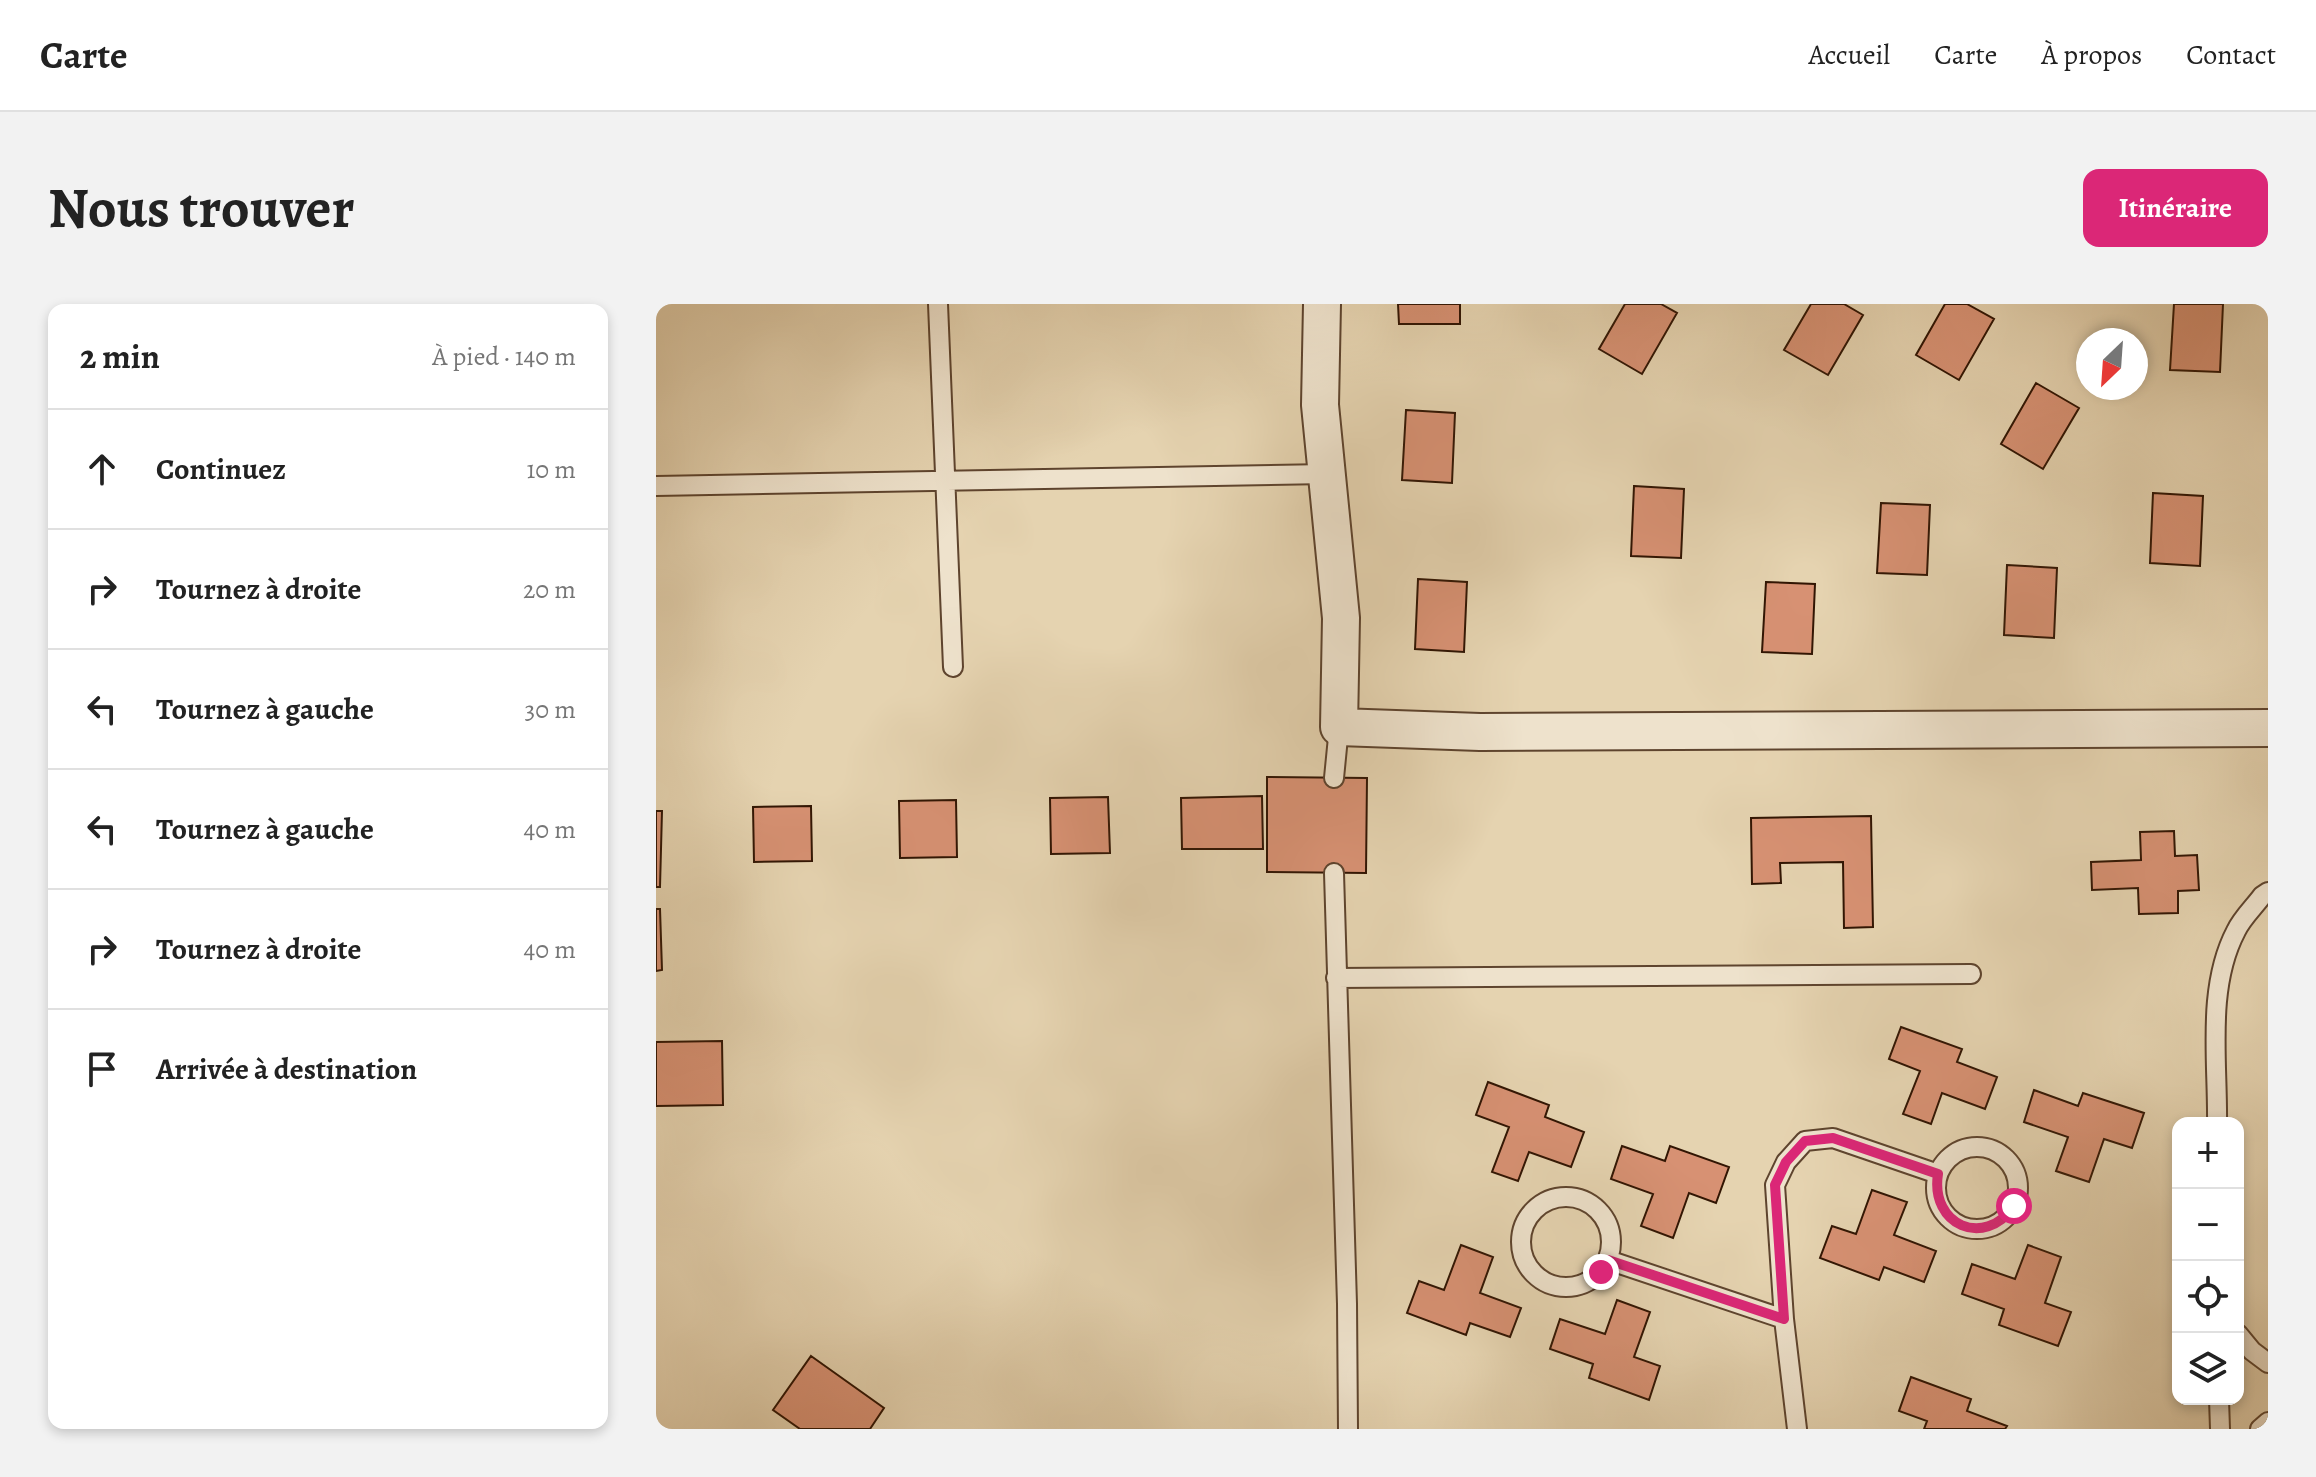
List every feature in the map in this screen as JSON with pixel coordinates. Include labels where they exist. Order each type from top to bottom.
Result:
[{"type":"street","points":[[1322,304],[1320,405],[1341,618],[1339,727],[1480,732],[2268,728]]},
{"type":"lane","points":[[938,304],[953,667]]},
{"type":"lane","points":[[656,486],[1327,474]]},
{"type":"lane","points":[[1334,778],[1339,727]]},
{"type":"lane","points":[[1334,873],[1348,1429]]},
{"type":"lane","points":[[2217,1117],[2217,999],[2228,947],[2237,928],[2268,892]]},
{"type":"lane","points":[[1336,978],[1971,974]]},
{"type":"lane","points":[[1797,1429],[1784,1319],[1775,1185],[1786,1162],[1805,1141],[1833,1138],[1938,1174]]},
{"type":"lane","points":[[1968,1148],[1995,1150],[2014,1168],[2018,1194],[2014,1206],[2006,1217],[1983,1228],[1969,1228],[1956,1223],[1945,1214],[1938,1201],[1938,1174],[1944,1162],[1955,1153],[1968,1148]]},
{"type":"lane","points":[[1550,1199],[1580,1199],[1604,1217],[1610,1230],[1612,1245],[1608,1260],[1601,1272],[1589,1282],[1561,1288],[1546,1284],[1524,1262],[1520,1248],[1521,1232],[1527,1218],[1550,1199]]},
{"type":"lane","points":[[1608,1260],[1784,1319]]},
{"type":"lane","points":[[2244,1341],[2268,1363]]},
{"type":"lane","points":[[2219,1405],[2220,1429]]},
{"type":"lane","points":[[2260,1429],[2268,1422]]},
{"type":"building","points":[[1398,304],[1460,304],[1460,324],[1399,324]]},
{"type":"building","points":[[1625,304],[1661,304],[1677,313],[1642,374],[1599,349]]},
{"type":"building","points":[[1811,304],[1844,304],[1863,315],[1828,375],[1784,350]]},
{"type":"building","points":[[1945,304],[1967,304],[1994,319],[1959,380],[1916,355]]},
{"type":"building","points":[[2174,304],[2223,304],[2220,372],[2170,370]]},
{"type":"building","points":[[2036,383],[2079,408],[2043,469],[2001,444]]},
{"type":"building","points":[[1406,410],[1455,413],[1452,483],[1402,480]]},
{"type":"building","points":[[1634,486],[1684,489],[1681,558],[1631,556]]},
{"type":"building","points":[[2153,493],[2203,496],[2200,566],[2150,563]]},
{"type":"building","points":[[1881,503],[1930,505],[1927,575],[1877,573]]},
{"type":"building","points":[[2007,565],[2057,568],[2054,638],[2004,635]]},
{"type":"building","points":[[1418,579],[1467,582],[1464,652],[1415,649]]},
{"type":"building","points":[[1766,582],[1815,584],[1812,654],[1762,652]]},
{"type":"building","points":[[1267,777],[1367,778],[1366,873],[1267,872]]},
{"type":"building","points":[[1262,796],[1263,849],[1182,849],[1181,798]]},
{"type":"building","points":[[1108,797],[1110,853],[1051,854],[1050,798]]},
{"type":"building","points":[[956,800],[957,857],[900,858],[899,801]]},
{"type":"building","points":[[811,806],[812,861],[754,862],[753,807]]},
{"type":"building","points":[[656,811],[662,811],[660,887],[656,887]]},
{"type":"building","points":[[1871,816],[1873,927],[1844,928],[1843,862],[1780,863],[1781,883],[1752,884],[1751,818]]},
{"type":"building","points":[[2174,831],[2175,856],[2197,855],[2199,890],[2178,891],[2178,913],[2139,914],[2138,888],[2092,890],[2091,862],[2141,860],[2140,832]]},
{"type":"building","points":[[656,909],[660,909],[662,970],[656,971]]},
{"type":"building","points":[[1901,1027],[1962,1049],[1957,1062],[1997,1077],[1985,1109],[1942,1093],[1931,1124],[1903,1114],[1920,1071],[1889,1059]]},
{"type":"building","points":[[722,1041],[723,1105],[656,1106],[656,1042]]},
{"type":"building","points":[[1488,1082],[1549,1105],[1545,1117],[1584,1132],[1571,1167],[1529,1152],[1518,1181],[1492,1172],[1509,1127],[1476,1115]]},
{"type":"building","points":[[2034,1090],[2078,1106],[2083,1093],[2144,1113],[2132,1148],[2104,1139],[2089,1182],[2056,1171],[2068,1137],[2024,1122]]},
{"type":"building","points":[[1622,1146],[1665,1161],[1670,1146],[1729,1167],[1716,1203],[1689,1193],[1673,1238],[1641,1226],[1653,1194],[1611,1179]]},
{"type":"building","points":[[1872,1190],[1907,1202],[1894,1235],[1936,1251],[1924,1282],[1884,1267],[1879,1280],[1820,1258],[1832,1226],[1856,1234]]},
{"type":"building","points":[[1461,1245],[1493,1257],[1480,1293],[1521,1308],[1510,1337],[1470,1323],[1466,1335],[1407,1313],[1419,1281],[1444,1290]]},
{"type":"building","points":[[2028,1245],[2061,1257],[2045,1303],[2071,1312],[2058,1346],[1999,1325],[2004,1309],[1962,1294],[1972,1264],[2015,1279]]},
{"type":"building","points":[[1617,1300],[1650,1312],[1634,1357],[1660,1366],[1649,1400],[1589,1378],[1593,1364],[1550,1349],[1560,1319],[1605,1334]]},
{"type":"building","points":[[811,1356],[884,1408],[870,1429],[800,1429],[773,1410]]},
{"type":"building","points":[[1911,1377],[1971,1399],[1967,1411],[2007,1426],[2005,1429],[1924,1429],[1927,1421],[1899,1411]]},
{"type":"route","points":[[1601,1272],[1608,1260],[1784,1319],[1775,1185],[1786,1162],[1805,1141],[1833,1138],[1938,1174],[1938,1201],[1945,1214],[1969,1228],[1996,1225],[2014,1206]]}]
